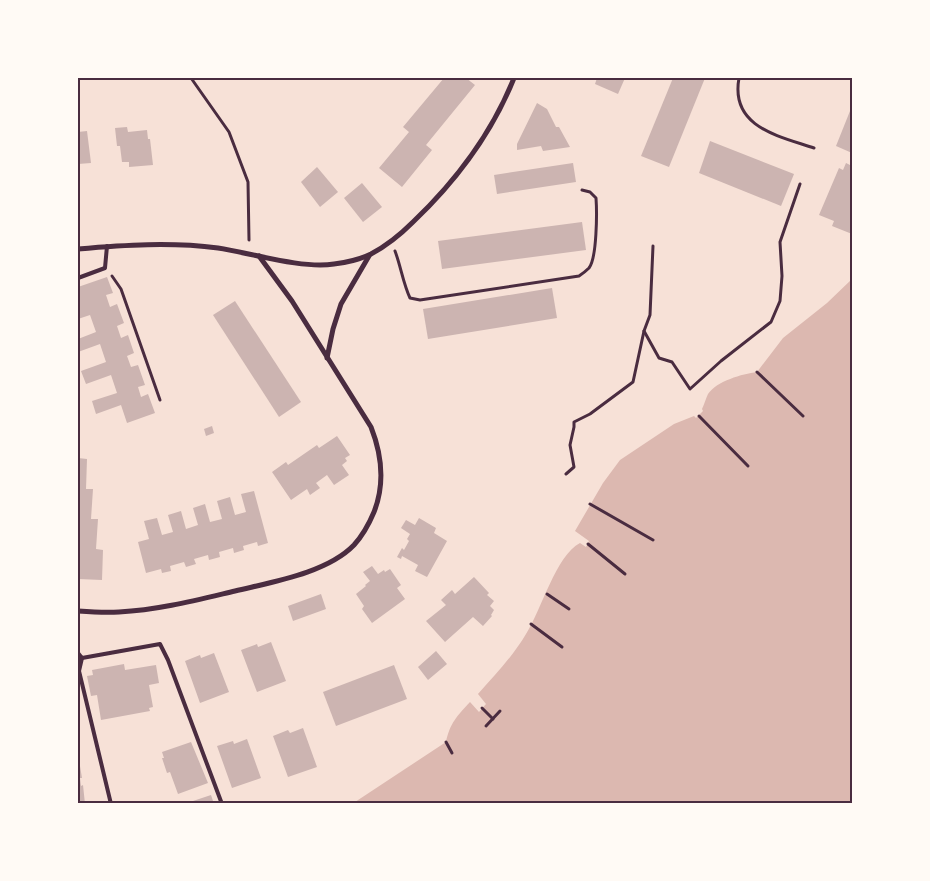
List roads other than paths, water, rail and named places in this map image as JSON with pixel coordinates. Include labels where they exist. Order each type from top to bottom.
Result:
[{"type":"street","points":[[78,249],[107,246],[186,245],[218,248],[308,264],[334,264],[369,255],[392,241],[431,206],[453,181],[485,135],[500,109],[514,78]]},
{"type":"street","points":[[327,358],[341,304],[369,255]]},
{"type":"street","points":[[78,611],[118,612],[149,609],[301,574],[326,564],[354,545],[363,534],[380,493],[380,458],[377,443],[371,427],[292,301],[259,256]]},
{"type":"lane","points":[[78,278],[105,268],[107,246]]},
{"type":"lane","points":[[82,658],[160,644],[168,660],[222,804]]},
{"type":"lane","points":[[78,653],[82,658]]},
{"type":"lane","points":[[82,658],[79,671],[111,804]]}]
